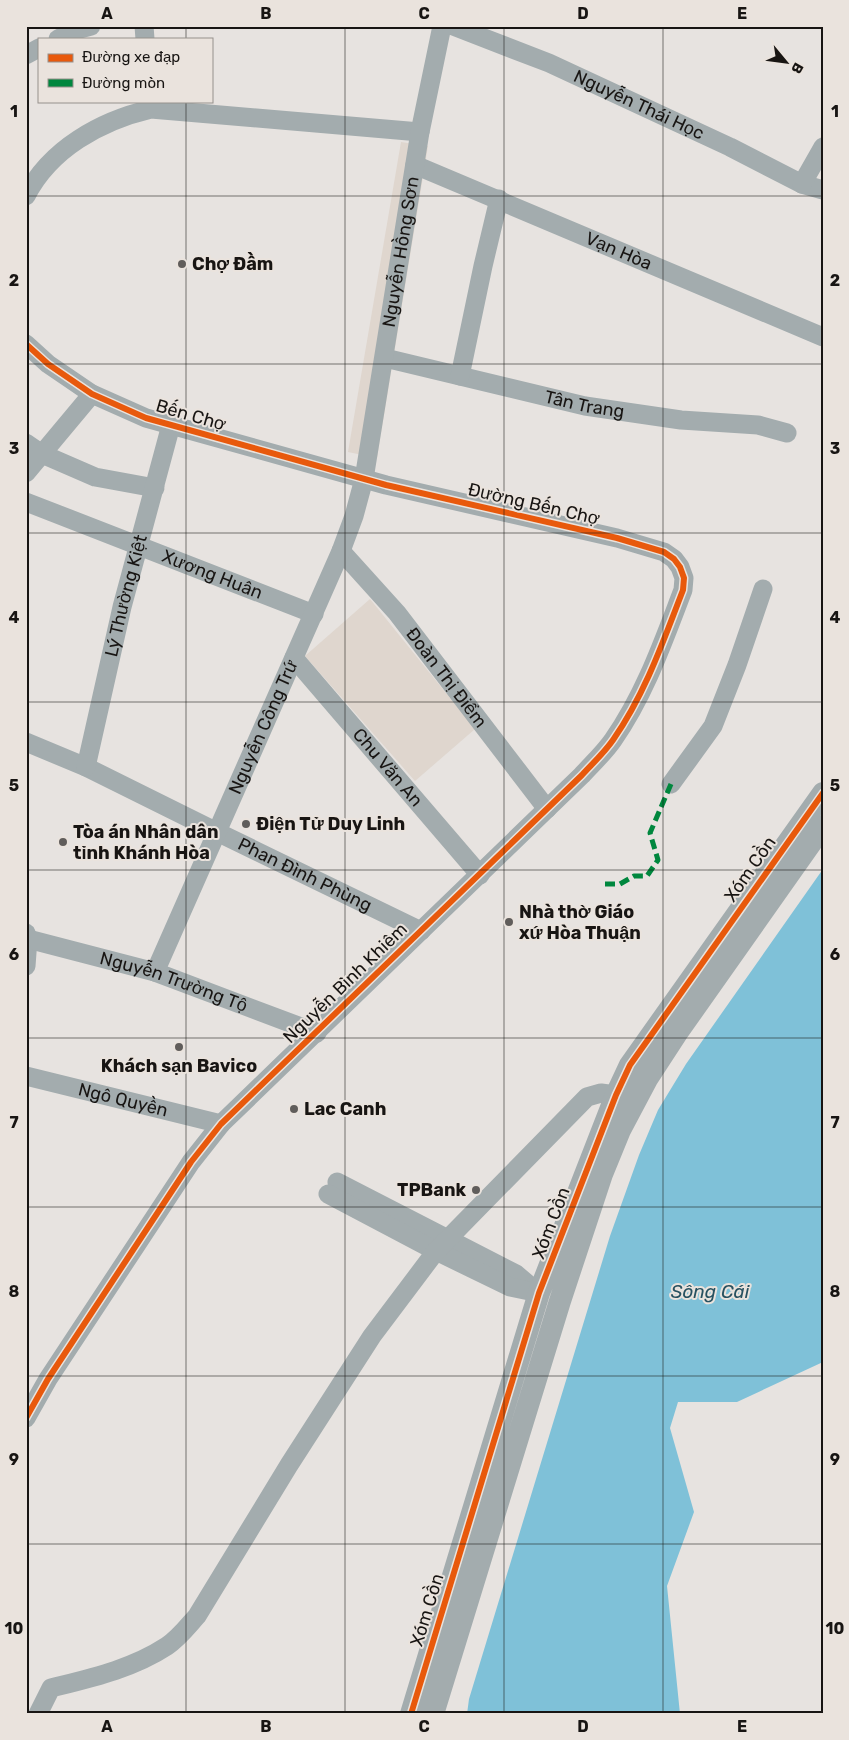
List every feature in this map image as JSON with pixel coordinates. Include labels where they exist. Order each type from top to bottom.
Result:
[{"type":"street","points":[[60,38],[76,30],[91,26]]},
{"type":"street","name":"Nguyễn Hồng Sơn","points":[[364,479],[420,132],[442,26]]},
{"type":"street","name":"Nguyễn Thái Học","points":[[453,26],[550,63],[730,147],[802,184],[823,190]]},
{"type":"street","points":[[26,55],[38,49]]},
{"type":"street","points":[[26,196],[34,182],[77,139],[103,124],[150,105],[420,132]]},
{"type":"street","points":[[802,184],[823,147]]},
{"type":"street","name":"Vạn Hòa","points":[[415,165],[823,337]]},
{"type":"street","points":[[460,376],[499,199]]},
{"type":"street","name":"Bến Chợ","points":[[26,344],[48,364],[92,394],[121,408],[171,426],[364,479]]},
{"type":"street","name":"Tân Trang","points":[[385,358],[585,406],[681,420],[758,425],[787,432]]},
{"type":"street","points":[[26,473],[92,394]]},
{"type":"street","name":"Lý Thường Kiệt","points":[[86,767],[122,607],[171,426]]},
{"type":"street","points":[[26,443],[42,454],[95,477],[155,488]]},
{"type":"street","name":"Nguyễn Công Trứ","points":[[155,972],[341,551],[354,516],[364,479]]},
{"type":"street","name":"Đường Bến Chợ","points":[[364,479],[616,538],[664,552],[674,559],[680,567],[684,578]]},
{"type":"street","name":"Xương Huân","points":[[26,502],[314,614]]},
{"type":"street","name":"Đoàn Thị Điểm","points":[[341,551],[396,614],[547,809]]},
{"type":"street","name":"Nguyễn Bình Khiêm","points":[[26,1418],[48,1379],[185,1170],[221,1124],[582,776],[612,743],[628,718],[653,669],[683,590],[684,578]]},
{"type":"street","points":[[671,784],[713,726],[737,665],[763,589]]},
{"type":"street","name":"Chu Văn An","points":[[294,658],[480,875]]},
{"type":"street","name":"Phan Đình Phùng","points":[[26,742],[86,767],[421,931]]},
{"type":"street","name":"Xóm Cồn","points":[[411,1714],[539,1294],[616,1095],[630,1065],[823,793]]},
{"type":"street","name":"Xóm Cồn","points":[[433,1714],[560,1301],[602,1174],[620,1130],[647,1079],[677,1033],[823,826]]},
{"type":"street","points":[[26,966],[27,936]]},
{"type":"street","name":"Nguyễn Trường Tộ","points":[[27,936],[155,972],[317,1033]]},
{"type":"street","name":"Ngô Quyền","points":[[26,1076],[221,1124]]},
{"type":"street","points":[[38,1714],[51,1688],[98,1677],[136,1662],[167,1646],[182,1633],[197,1616],[288,1465],[372,1336],[441,1245],[588,1097],[601,1093],[616,1095]]},
{"type":"street","points":[[332,1188],[441,1245],[516,1274],[539,1294],[560,1301]]},
{"type":"shaded area","points":[[401,142],[428,146],[377,458],[348,452]]},
{"type":"shaded area","points":[[370,599],[475,729],[415,781],[305,656]]},
{"type":"water","name":"Sông Cái","points":[[823,869],[823,1362],[737,1402],[678,1402],[670,1428],[694,1512],[667,1586],[680,1714],[467,1714],[469,1699],[610,1236],[639,1155],[658,1110],[686,1064]]},
{"type":"marked path","points":[[605,884],[620,884],[634,876],[647,876],[658,860],[650,833],[671,784]]},
{"type":"cycle path","points":[[26,344],[48,364],[92,394],[146,418],[386,485],[617,538],[664,552],[674,559],[680,567],[684,578],[683,590],[644,686],[624,722],[602,754],[221,1124],[191,1162],[48,1379],[26,1418]]},
{"type":"cycle path","points":[[411,1714],[539,1293],[616,1095],[630,1065],[823,793]]},
{"type":"place","name":"Chợ Đầm","points":[[182,264]]},
{"type":"place","name":"Điện Tử Duy Linh","points":[[246,824]]},
{"type":"place","name":"Tòa án Nhân dân tỉnh Khánh Hòa","points":[[63,842]]},
{"type":"place","name":"Nhà thờ Giáo xứ Hòa Thuận","points":[[509,922]]},
{"type":"place","name":"Khách sạn Bavico","points":[[179,1047]]},
{"type":"place","name":"Lac Canh","points":[[294,1109]]},
{"type":"place","name":"TPBank","points":[[476,1190]]}]
